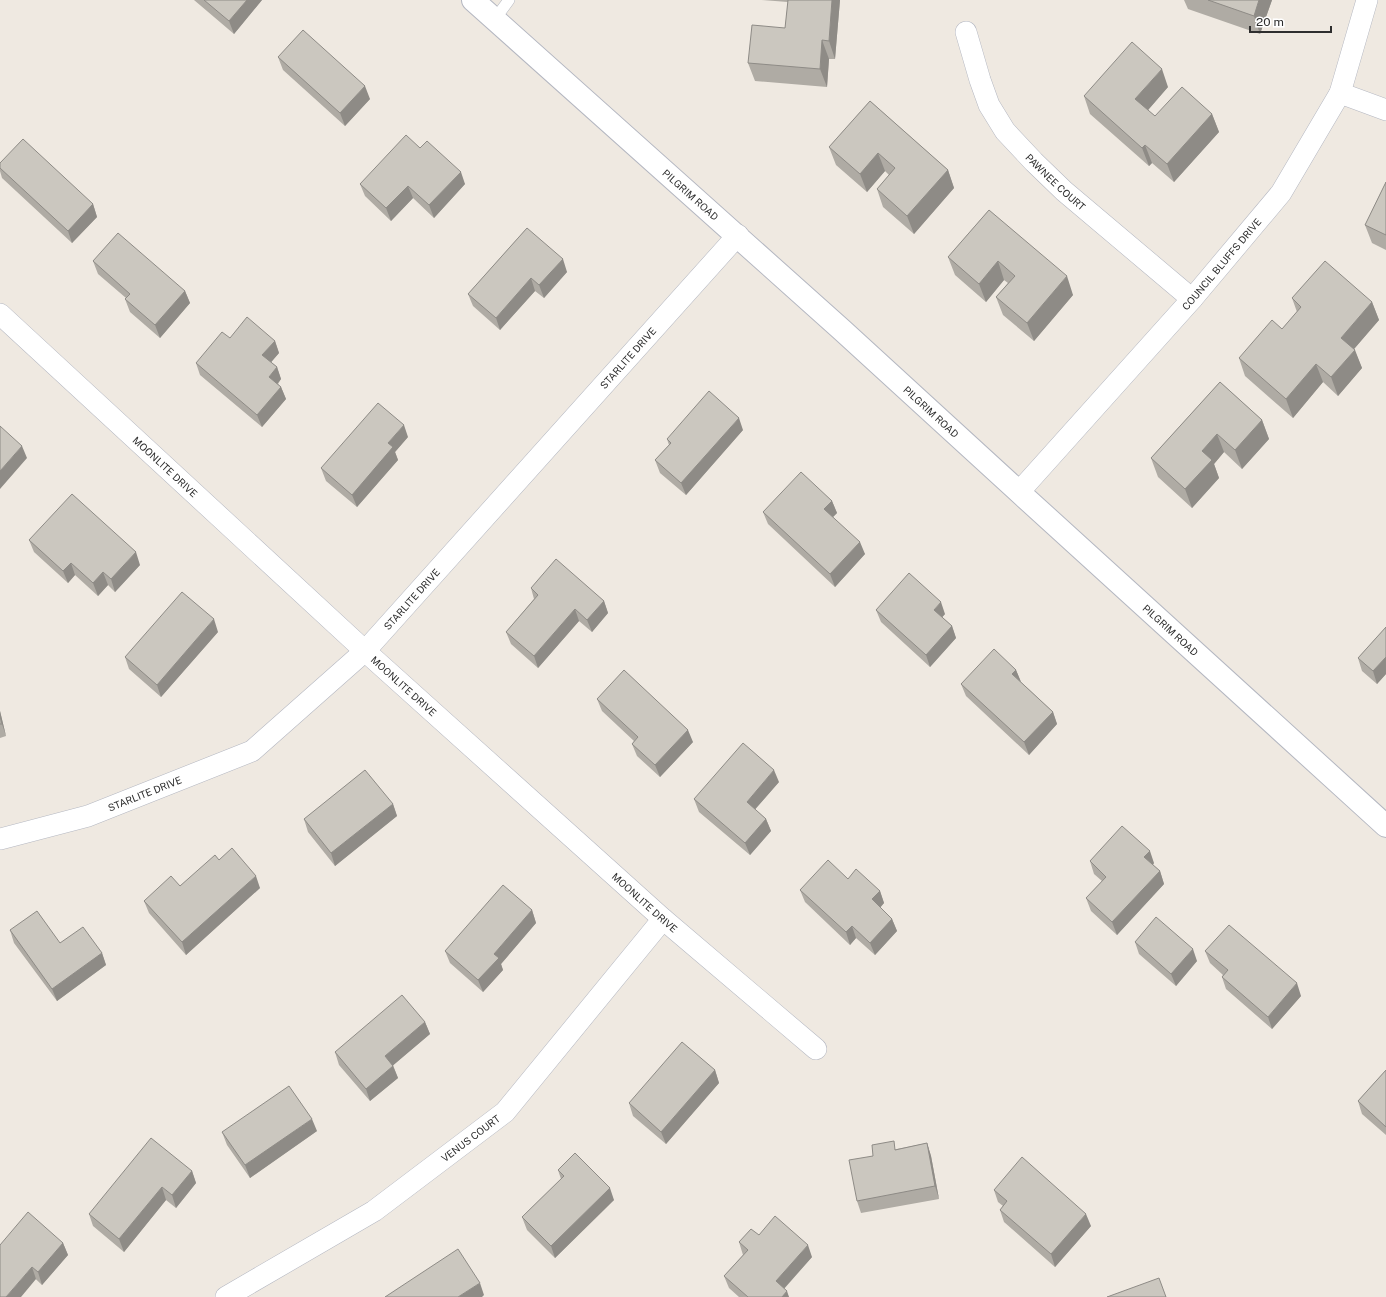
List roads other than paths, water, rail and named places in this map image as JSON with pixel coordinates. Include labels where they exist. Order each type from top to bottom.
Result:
[{"type":"street","name":"PILGRIM ROAD","points":[[473,0],[738,235],[1386,826]]},
{"type":"street","name":"COUNCIL BLUFFS DRIVE","points":[[1019,492],[1192,299],[1281,193],[1340,93],[1367,0]]},
{"type":"street","name":"PAWNEE COURT","points":[[966,32],[980,80],[989,104],[1005,131],[1064,191],[1192,299]]},
{"type":"street","points":[[1340,93],[1386,110]]},
{"type":"street","name":"STARLITE DRIVE","points":[[0,839],[88,816],[252,751],[365,651],[738,235]]},
{"type":"street","name":"MOONLITE DRIVE","points":[[0,314],[365,651],[663,919],[816,1049]]},
{"type":"street","name":"VENUS COURT","points":[[226,1297],[374,1211],[505,1112],[663,919]]},
{"type":"lane","points":[[495,19],[509,0]]}]
